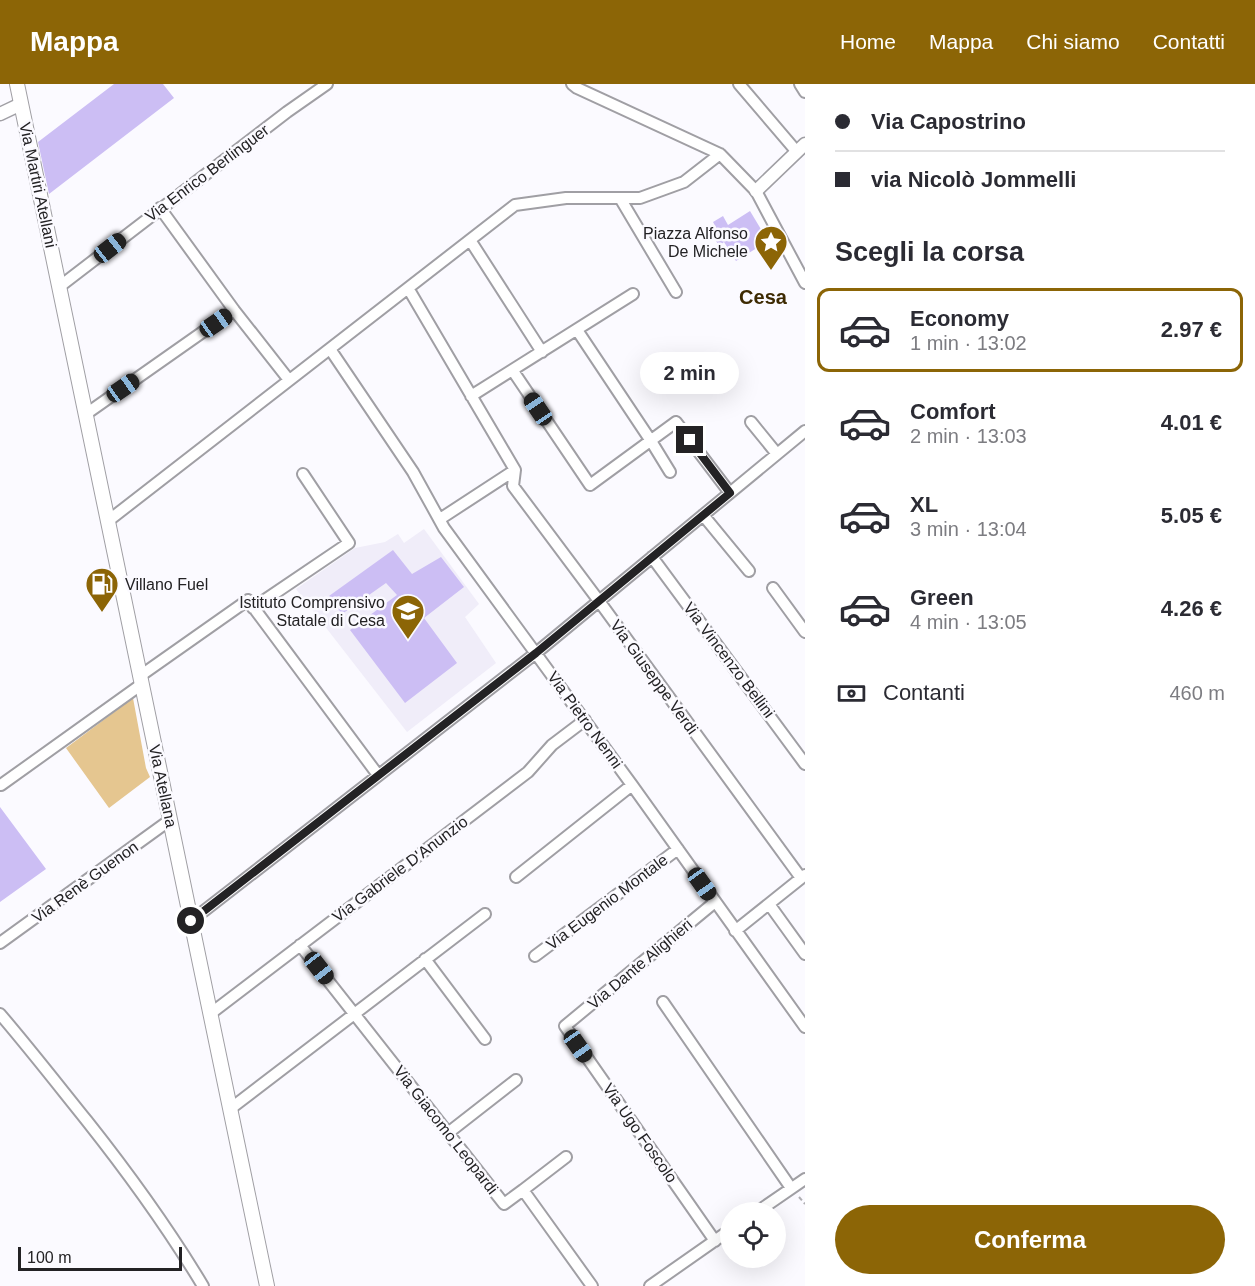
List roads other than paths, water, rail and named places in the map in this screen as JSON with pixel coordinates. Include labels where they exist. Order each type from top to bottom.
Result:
[{"type":"main road","name":"Via Martiri Atellani","points":[[17,84],[59,287]]},
{"type":"main road","name":"Via Atellana","points":[[59,287],[267,1286]]},
{"type":"street","name":"Via Enrico Berlinguer","points":[[59,287],[160,208],[327,84]]},
{"type":"street","points":[[572,84],[720,154],[756,191],[805,283]]},
{"type":"street","points":[[739,84],[801,148],[756,191]]},
{"type":"street","points":[[800,84],[805,92]]},
{"type":"street","points":[[0,114],[21,104]]},
{"type":"street","points":[[108,521],[515,205],[566,198],[640,198],[684,182],[720,154]]},
{"type":"street","points":[[620,198],[676,292]]},
{"type":"street","points":[[160,208],[234,310],[289,380]]},
{"type":"street","points":[[470,240],[542,352]]},
{"type":"street","name":"Via Giuseppe Verdi","points":[[408,288],[515,470],[513,486],[803,877]]},
{"type":"street","points":[[471,396],[633,294]]},
{"type":"street","points":[[86,414],[234,310]]},
{"type":"street","points":[[577,330],[670,472]]},
{"type":"street","name":"Via Pietro Nenni","points":[[330,349],[413,472],[444,528],[805,1027]]},
{"type":"street","points":[[513,371],[590,485],[676,422],[730,493]]},
{"type":"street","points":[[751,422],[777,454]]},
{"type":"street","points":[[191,921],[536,653],[805,431]]},
{"type":"street","points":[[440,519],[515,470]]},
{"type":"street","points":[[253,608],[349,543],[303,474]]},
{"type":"street","points":[[703,515],[748,571]]},
{"type":"street","name":"Via Vincenzo Bellini","points":[[652,557],[805,764]]},
{"type":"street","points":[[772,588],[805,632]]},
{"type":"street","points":[[1,785],[248,600],[378,775]]},
{"type":"street","name":"Via Gabriele D'Anunzio","points":[[210,1014],[528,772],[552,745],[585,720]]},
{"type":"street","points":[[516,877],[632,785]]},
{"type":"street","name":"Via Renè Guenon","points":[[0,943],[170,820]]},
{"type":"street","name":"Via Eugenio Montale","points":[[536,956],[678,849]]},
{"type":"street","points":[[735,931],[803,877]]},
{"type":"street","name":"Via Dante Alighieri","points":[[564,1026],[715,902]]},
{"type":"street","points":[[769,904],[805,954]]},
{"type":"street","points":[[230,1109],[485,914]]},
{"type":"street","name":"Via Giacomo Leopardi","points":[[300,945],[504,1204],[523,1190],[592,1286]]},
{"type":"street","points":[[425,959],[485,1039]]},
{"type":"street","points":[[663,1002],[791,1188]]},
{"type":"street","points":[[0,1014],[115,1156],[180,1248],[203,1286]]},
{"type":"street","name":"Via Ugo Foscolo","points":[[564,1026],[715,1241]]},
{"type":"street","points":[[448,1132],[516,1080]]},
{"type":"street","points":[[523,1190],[566,1157]]},
{"type":"street","points":[[771,1202],[805,1179]]},
{"type":"street","points":[[650,1286],[720,1237]]},
{"type":"place","name":"Piazza Alfonso De Michele","points":[[771,271]]},
{"type":"place","name":"Villano Fuel","points":[[102,613]]},
{"type":"place","name":"Istituto Comprensivo Statale di Cesa","points":[[408,640]]},
{"type":"district","name":"Cesa","points":[[763,297]]}]
